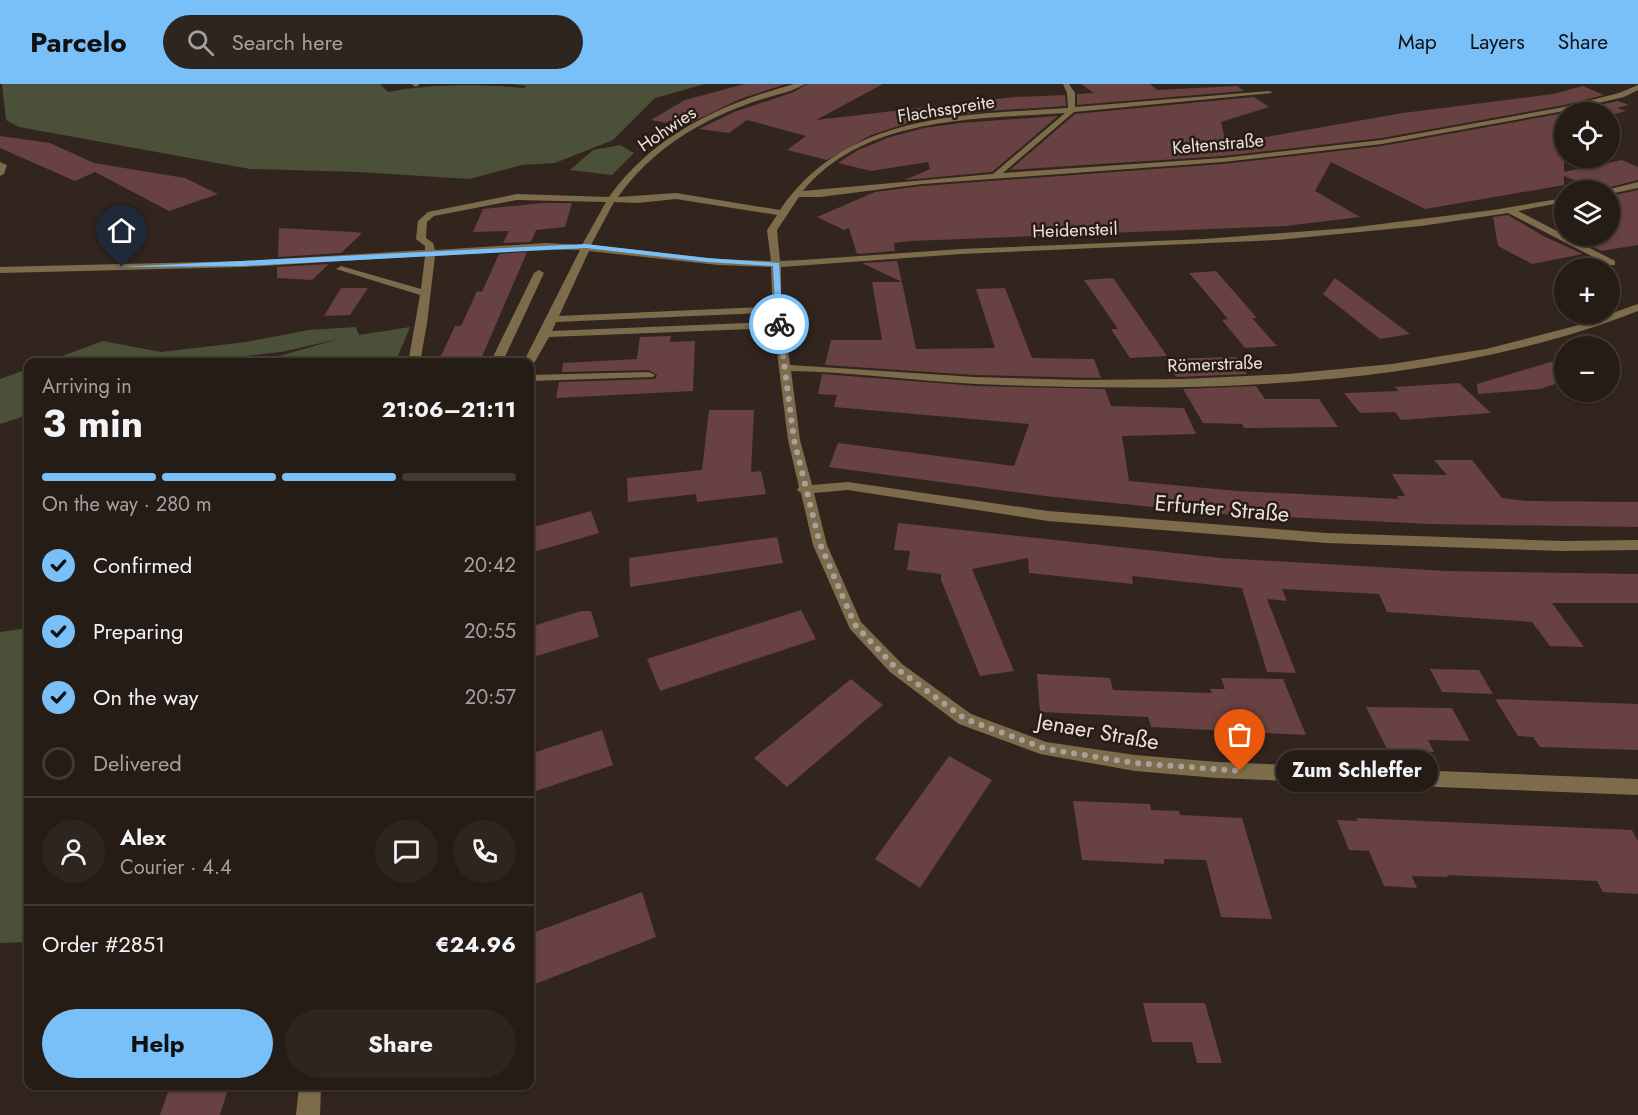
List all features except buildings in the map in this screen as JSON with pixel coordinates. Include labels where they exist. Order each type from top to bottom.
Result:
[{"type":"street","name":"Hohwies","points":[[532,358],[547,334],[586,246],[612,198],[652,152],[695,126],[752,99],[802,84]]},
{"type":"street","points":[[996,174],[1072,110],[1071,93],[1066,84]]},
{"type":"street","name":"Keltenstraße","points":[[795,194],[996,174],[1223,160],[1382,142],[1564,109],[1621,95],[1638,87]]},
{"type":"street","name":"Flachsspreite","points":[[776,264],[772,230],[795,194],[824,165],[878,136],[948,121],[1269,93]]},
{"type":"street","points":[[0,164],[3,165],[0,174]]},
{"type":"street","points":[[1620,189],[1638,185]]},
{"type":"street","points":[[415,358],[422,322],[430,253],[430,245],[421,238],[420,230],[423,221],[431,214],[517,197],[693,198],[782,213]]},
{"type":"street","name":"Heidensteil","points":[[0,270],[244,264],[586,246],[710,260],[776,264],[973,250],[1265,240],[1363,231],[1511,211],[1554,202]]},
{"type":"street","points":[[1511,211],[1601,258]]},
{"type":"street","name":"Jenaer Straße","points":[[776,264],[779,325],[794,440],[804,490],[820,544],[855,625],[896,668],[965,719],[1046,749],[1135,763],[1216,770],[1638,787]]},
{"type":"street","points":[[341,269],[424,293]]},
{"type":"street","points":[[498,358],[539,273]]},
{"type":"street","name":"Römerstraße","points":[[785,368],[845,369],[953,379],[1067,384],[1269,381],[1330,375],[1476,354],[1572,331],[1638,306]]},
{"type":"street","points":[[553,319],[763,310]]},
{"type":"street","points":[[547,334],[779,325]]},
{"type":"street","points":[[534,378],[649,375]]},
{"type":"street","name":"Erfurter Straße","points":[[804,490],[848,486],[1048,516],[1326,538],[1563,546],[1638,545]]},
{"type":"street","points":[[308,1115],[310,1090]]},
{"type":"green space","points":[[2,84],[380,84],[388,92],[439,86],[524,88],[526,86],[512,84],[705,84],[655,98],[613,140],[555,163],[522,165],[469,179],[359,172],[250,169],[19,127],[6,120]]},
{"type":"green space","points":[[620,145],[634,153],[612,175],[570,170],[593,150]]},
{"type":"green space","points":[[356,327],[359,335],[410,327],[397,358],[261,358],[279,356],[339,339],[281,352],[229,358],[57,358],[103,341],[161,352],[246,342],[308,330]]},
{"type":"green space","points":[[24,370],[24,416],[0,424],[0,379]]},
{"type":"green space","points":[[24,629],[24,942],[0,943],[0,632]]},
{"type":"way so far","points":[[779,324],[794,440],[804,490],[820,544],[855,625],[896,668],[965,719],[1046,749],[1135,763],[1240,771]]},
{"type":"place","name":"Zum Schleffer","points":[[1240,771]]},
{"type":"route","points":[[122,267],[244,264],[546,246],[586,246],[707,260],[776,264],[779,324]]}]
